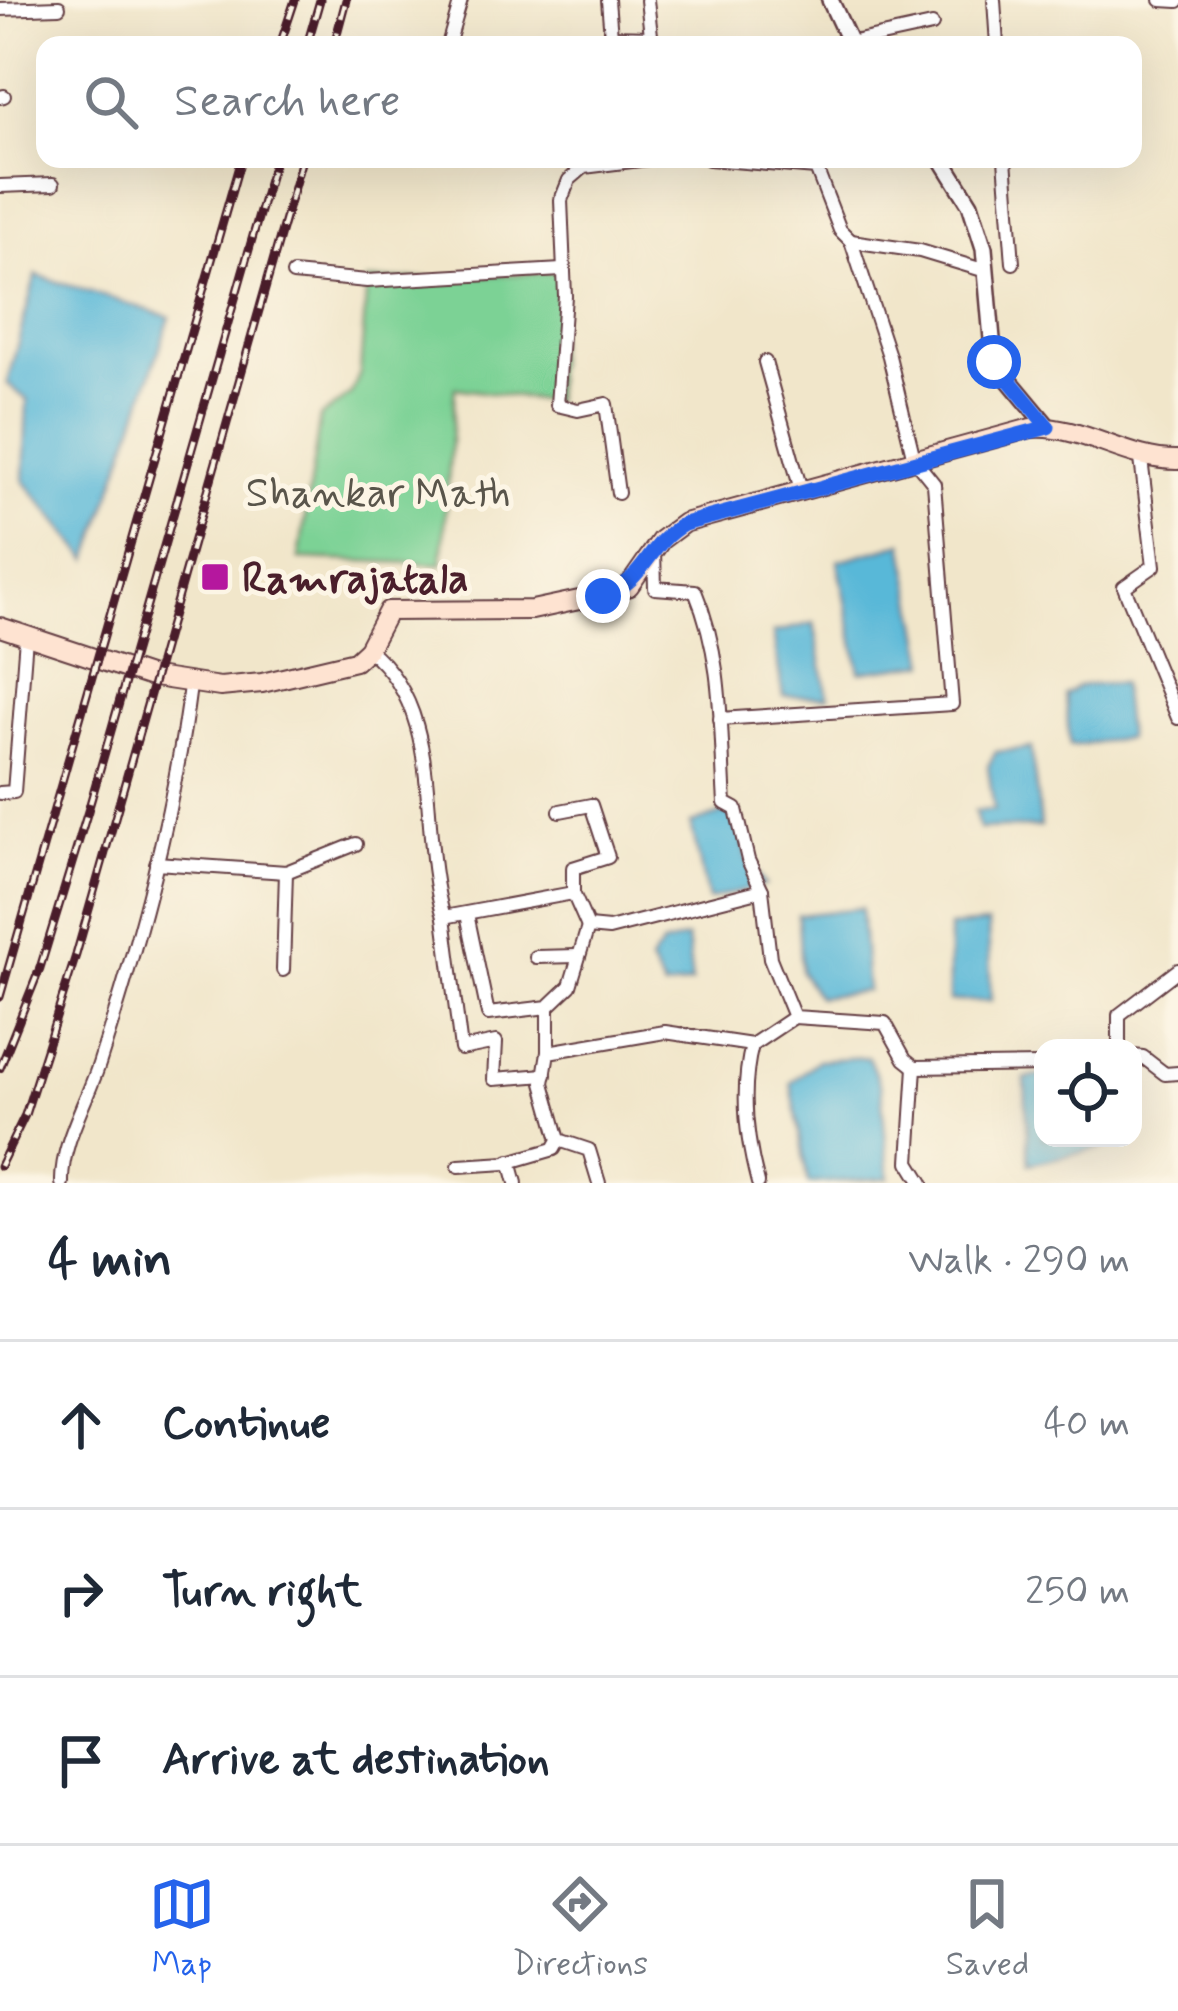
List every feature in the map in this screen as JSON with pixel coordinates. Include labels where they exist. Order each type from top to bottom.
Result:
[{"type":"main road","points":[[0,627],[190,686],[262,683],[346,664],[368,649],[385,614],[394,609],[476,613],[568,604],[628,586],[654,550],[684,524],[914,459],[1048,427],[1141,459],[1178,460]]},
{"type":"street","points":[[451,36],[461,0]]},
{"type":"street","points":[[608,0],[611,36]]},
{"type":"street","points":[[647,0],[651,36]]},
{"type":"street","points":[[830,0],[846,36]]},
{"type":"street","points":[[994,0],[996,36]]},
{"type":"street","points":[[1161,0],[1178,1]]},
{"type":"street","points":[[5,5],[59,7]]},
{"type":"street","points":[[885,36],[932,25]]},
{"type":"street","points":[[583,168],[569,180],[559,228],[557,405],[566,410],[606,404],[618,493]]},
{"type":"street","points":[[720,719],[952,704],[934,484],[914,459],[889,356],[850,241],[840,230],[816,168]]},
{"type":"street","points":[[947,168],[970,204],[986,271],[994,362],[1048,427]]},
{"type":"street","points":[[1006,168],[1012,263]]},
{"type":"street","points":[[0,186],[53,184]]},
{"type":"street","points":[[850,241],[920,251],[986,271]]},
{"type":"street","points":[[293,274],[367,281],[562,270]]},
{"type":"street","points":[[765,362],[801,490]]},
{"type":"street","points":[[1141,459],[1154,566],[1124,587],[1178,718]]},
{"type":"street","points":[[654,550],[655,588],[695,591],[706,617],[721,674],[724,803],[736,809],[748,860],[762,890],[770,958],[794,1017]]},
{"type":"street","points":[[0,793],[14,792],[26,638]]},
{"type":"street","points":[[368,649],[394,670],[422,735],[436,891],[444,916],[461,1049],[496,1042],[494,1079],[544,1075]]},
{"type":"street","points":[[62,1183],[62,1164],[100,1062],[157,863],[190,686]]},
{"type":"street","points":[[467,914],[488,1014],[548,1007],[570,986],[588,927],[573,893],[573,868],[608,857],[591,805],[560,812]]},
{"type":"street","points":[[157,863],[286,872],[356,844]]},
{"type":"street","points":[[283,970],[286,872]]},
{"type":"street","points":[[588,927],[609,928],[762,890]]},
{"type":"street","points":[[444,916],[530,897],[573,893]]},
{"type":"street","points":[[536,957],[577,956]]},
{"type":"street","points":[[1119,1039],[1118,1015],[1178,970]]},
{"type":"street","points":[[459,1166],[510,1162],[554,1149],[559,1140],[544,1075],[548,1007]]},
{"type":"street","points":[[758,1183],[747,1125],[745,1071],[752,1045],[794,1017],[885,1023],[904,1059],[915,1067],[1034,1065]]},
{"type":"street","points":[[548,1052],[665,1032],[752,1045]]},
{"type":"street","points":[[1142,1057],[1166,1074],[1178,1073]]},
{"type":"street","points":[[915,1067],[909,1162],[922,1183]]},
{"type":"street","points":[[559,1140],[589,1150],[599,1183]]},
{"type":"street","points":[[510,1162],[516,1183]]},
{"type":"green space","name":"Shankar Math","points":[[560,272],[553,402],[455,388],[442,564],[299,559],[320,417],[351,394],[360,373],[367,281]]},
{"type":"water","points":[[36,275],[170,317],[89,560],[24,481],[27,400],[7,383]]},
{"type":"water","points":[[903,543],[927,663],[860,672],[838,561]]},
{"type":"water","points":[[814,623],[828,697],[783,696],[773,633]]},
{"type":"water","points":[[1121,683],[1127,738],[1070,746],[1065,695],[1078,686]]},
{"type":"water","points":[[1031,748],[1041,827],[979,829],[975,811],[994,810],[988,766],[996,752]]},
{"type":"water","points":[[736,809],[748,860],[765,885],[708,900],[691,824]]},
{"type":"water","points":[[861,908],[867,991],[818,997],[801,972],[798,915]]},
{"type":"water","points":[[988,924],[991,1001],[949,1001],[949,927]]},
{"type":"water","points":[[687,938],[692,983],[664,989],[650,962],[662,945]]},
{"type":"water","points":[[868,1057],[881,1087],[889,1178],[808,1183],[791,1083],[818,1060]]},
{"type":"water","points":[[1034,1077],[1034,1147],[1103,1148],[1029,1164],[1025,1079]]},
{"type":"railway","points":[[283,36],[295,0]]},
{"type":"railway","points":[[310,36],[320,0]]},
{"type":"railway","points":[[336,36],[346,0]]},
{"type":"railway","points":[[0,997],[238,168]]},
{"type":"railway","points":[[0,1068],[40,968],[88,811],[272,168]]},
{"type":"railway","points":[[0,1166],[25,1115],[76,955],[299,168]]},
{"type":"place","name":"Ramrajatala","points":[[215,577]]},
{"type":"route","points":[[603,596],[628,586],[661,541],[684,524],[1001,435],[1048,427],[994,362]]}]
